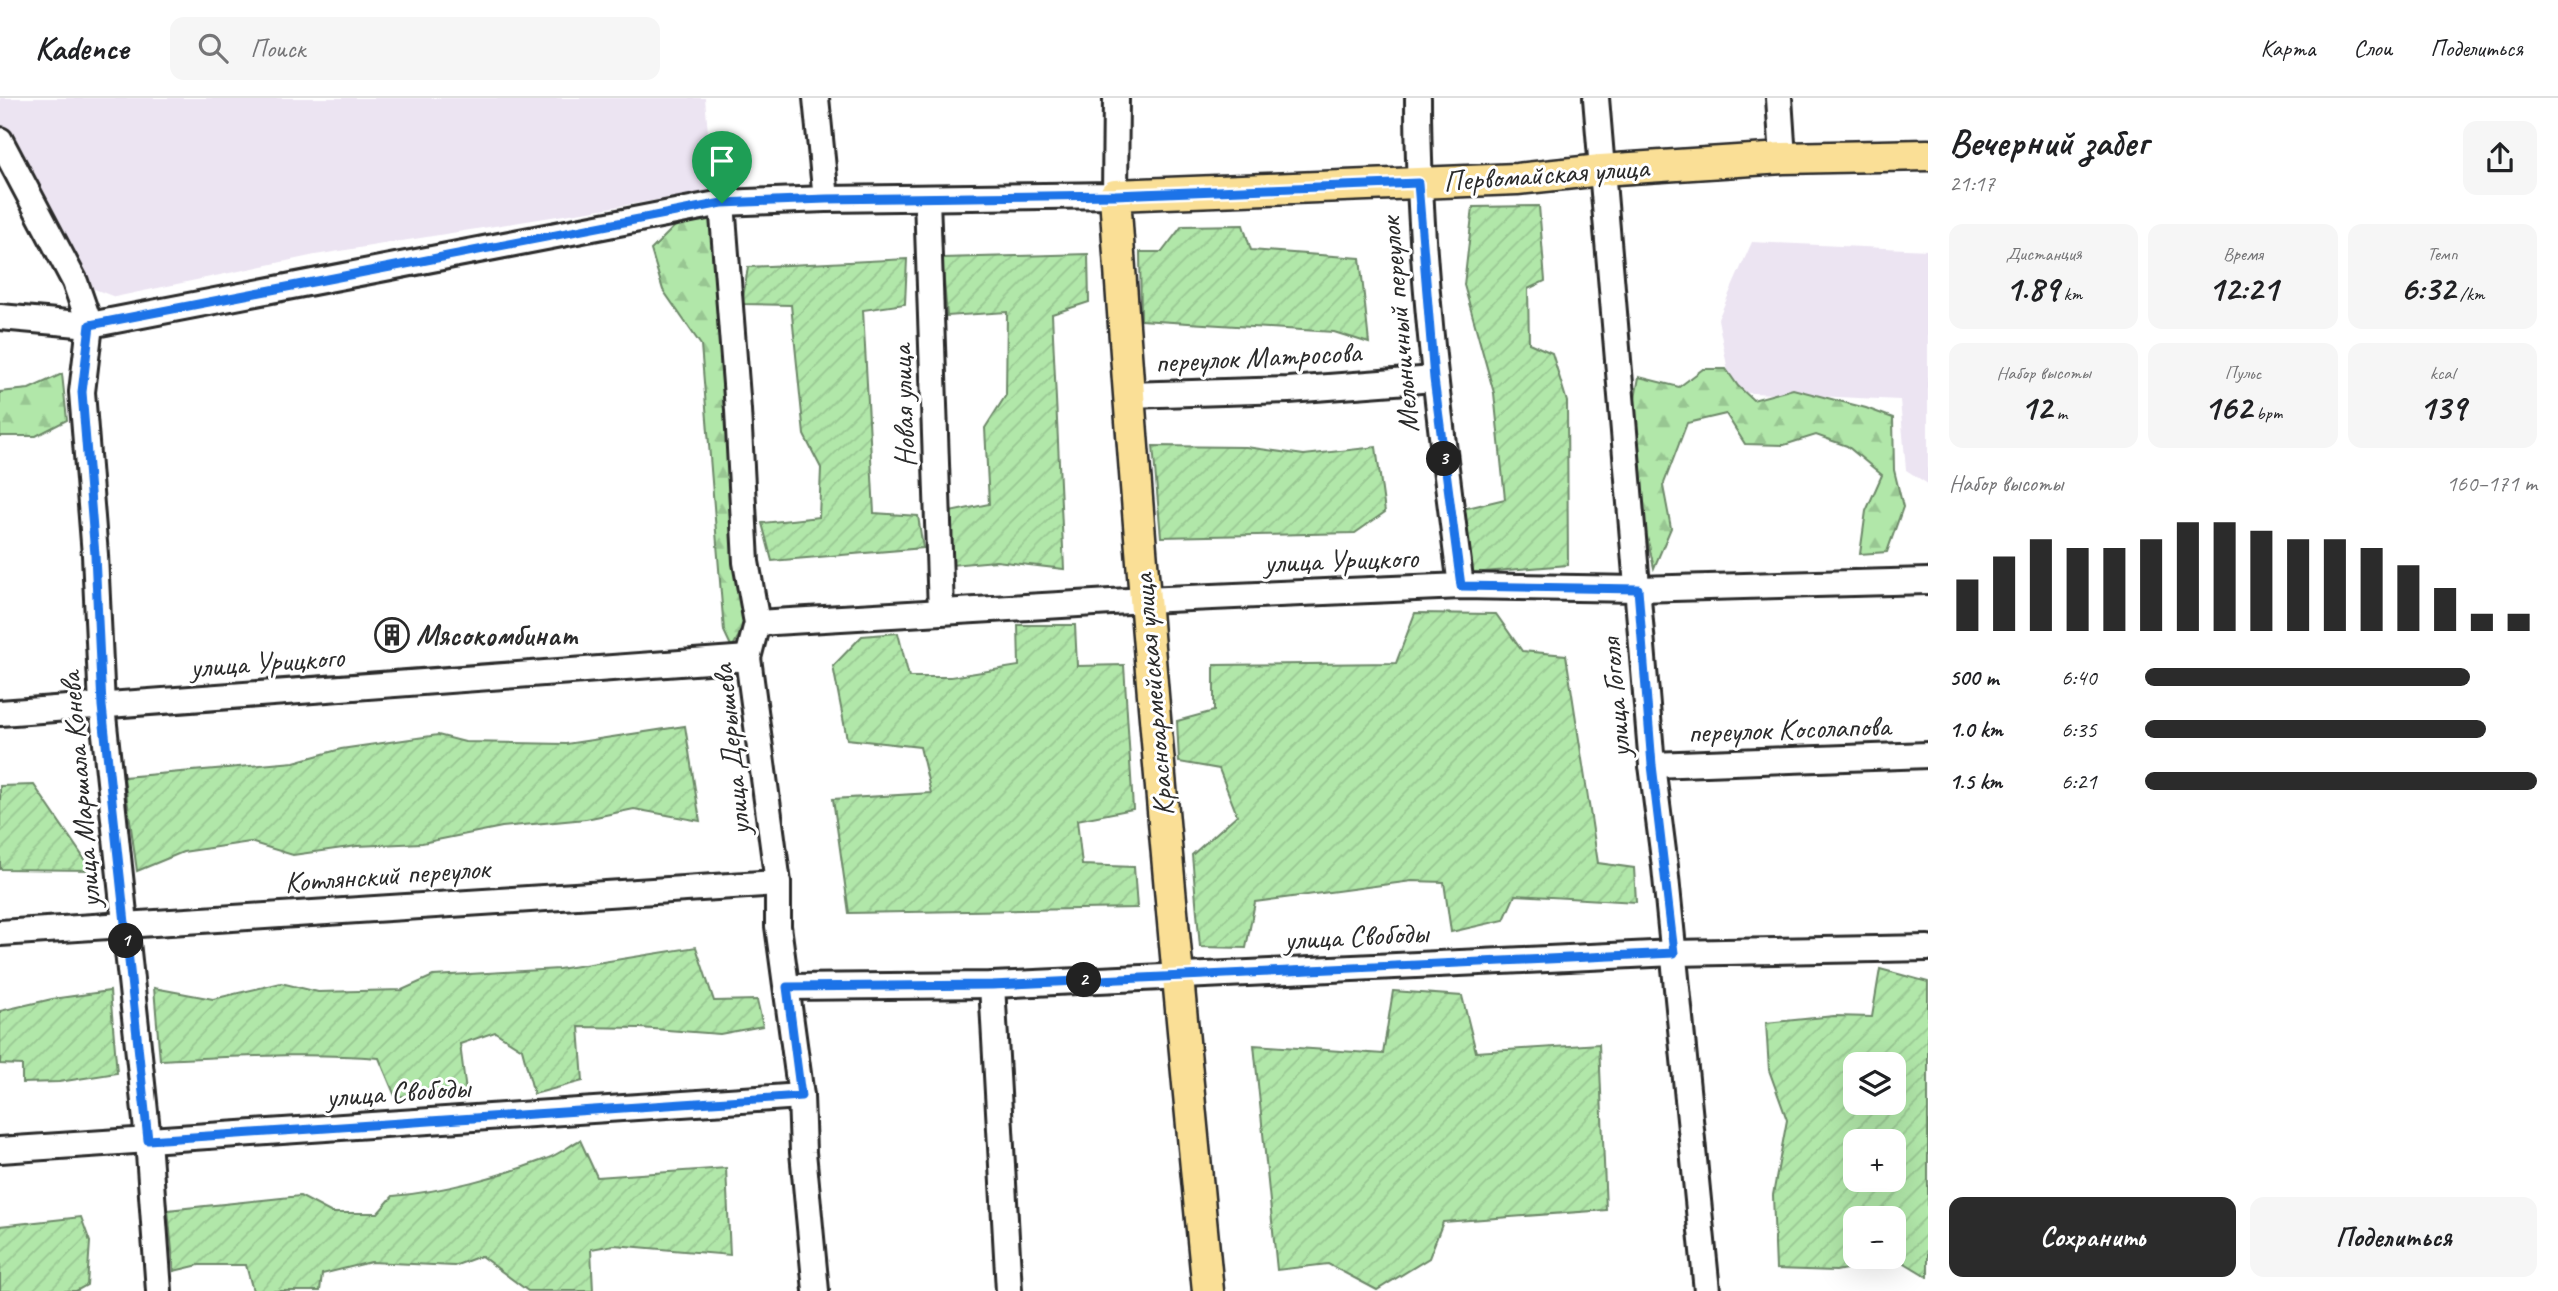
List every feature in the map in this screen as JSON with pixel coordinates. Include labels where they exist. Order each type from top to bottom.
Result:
[{"type":"main road","name":"Первомайская улица","points":[[1115,195],[1517,179],[1601,170],[1783,158],[1928,155]]},
{"type":"main road","name":"Красноармейская улица","points":[[1115,195],[1145,600],[1177,976],[1208,1291]]},
{"type":"street","points":[[816,98],[826,199]]},
{"type":"street","name":"Красноармейская улица","points":[[1115,195],[1116,98]]},
{"type":"street","name":"Мельничный переулок","points":[[1418,98],[1418,183],[1434,379],[1461,586]]},
{"type":"street","name":"улица Гоголя","points":[[1596,98],[1652,765],[1674,953],[1707,1291]]},
{"type":"street","points":[[1779,98],[1783,158]]},
{"type":"street","points":[[0,140],[75,282],[90,325]]},
{"type":"street","name":"Первомайская улица","points":[[0,317],[90,325],[722,203],[1115,195]]},
{"type":"street","name":"Новая улица","points":[[926,198],[942,611]]},
{"type":"street","name":"улица Дерышева","points":[[722,203],[738,410],[746,562],[757,623],[748,657],[778,883],[778,926],[801,1096],[809,1236],[816,1291]]},
{"type":"street","name":"улица Маршала Конева","points":[[90,325],[82,392],[95,555],[102,706],[148,1140],[159,1291]]},
{"type":"street","name":"переулок Матросова","points":[[1128,395],[1289,390],[1434,379]]},
{"type":"street","name":"улица Урицкого","points":[[757,623],[1145,600],[1461,586],[1638,589],[1928,580]]},
{"type":"street","name":"улица Урицкого","points":[[0,713],[748,657]]},
{"type":"street","name":"переулок Косолапова","points":[[1652,765],[1928,755]]},
{"type":"street","name":"Котлянский переулок","points":[[0,933],[778,883]]},
{"type":"street","name":"улица Свободы","points":[[787,987],[992,985],[1674,953],[1928,948]]},
{"type":"street","points":[[992,985],[1009,1291]]},
{"type":"street","name":"улица Свободы","points":[[0,1150],[801,1096]]},
{"type":"shaded area","points":[[0,98],[705,98],[713,191],[315,255],[115,297],[89,287],[81,276],[0,127]]},
{"type":"shaded area","points":[[1752,242],[1928,250],[1928,484],[1906,470],[1900,400],[1732,392],[1718,319]]},
{"type":"green space","points":[[1539,206],[1545,281],[1528,289],[1529,343],[1552,353],[1567,402],[1568,565],[1472,573],[1463,509],[1505,499],[1494,393],[1464,285],[1473,207]]},
{"type":"green space","points":[[714,218],[732,516],[746,623],[732,648],[724,631],[701,345],[663,290],[651,250],[675,226]]},
{"type":"green space","points":[[1243,225],[1251,250],[1360,258],[1369,343],[1334,332],[1141,320],[1140,252],[1162,252],[1182,226]]},
{"type":"green space","points":[[1088,254],[1089,302],[1052,314],[1064,569],[996,561],[951,565],[950,512],[989,504],[985,428],[1006,395],[1007,312],[947,316],[942,258]]},
{"type":"green space","points":[[907,259],[905,304],[863,310],[874,513],[918,516],[923,548],[772,561],[762,523],[819,517],[821,468],[804,435],[791,305],[742,304],[748,267]]},
{"type":"green space","points":[[1703,369],[1726,369],[1738,386],[1753,400],[1793,389],[1893,418],[1894,470],[1903,507],[1887,552],[1860,554],[1866,511],[1882,475],[1847,446],[1816,435],[1784,445],[1745,444],[1726,414],[1687,423],[1663,486],[1671,528],[1654,568],[1643,519],[1632,415],[1639,377],[1679,387]]},
{"type":"green space","points":[[62,374],[67,420],[36,436],[0,436],[0,392],[29,389]]},
{"type":"green space","points":[[1153,446],[1246,447],[1304,455],[1376,447],[1385,512],[1355,533],[1161,537]]},
{"type":"green space","points":[[1415,613],[1496,614],[1522,651],[1566,655],[1598,863],[1634,868],[1636,902],[1515,895],[1504,920],[1451,932],[1444,882],[1412,881],[1255,902],[1246,948],[1200,947],[1192,855],[1237,815],[1219,769],[1179,762],[1177,721],[1214,711],[1214,665],[1396,663]]},
{"type":"green space","points":[[1018,625],[1075,625],[1077,666],[1124,665],[1133,809],[1077,820],[1082,865],[1134,867],[1137,908],[849,913],[833,799],[931,793],[920,747],[847,739],[833,666],[862,636],[898,633],[909,677],[951,677],[1019,666]]},
{"type":"green space","points":[[685,726],[700,821],[634,809],[586,819],[502,827],[422,843],[357,846],[293,855],[250,842],[183,852],[137,871],[124,777],[294,762],[341,749],[438,735],[465,742],[566,744]]},
{"type":"green space","points":[[34,785],[92,870],[0,869],[0,786]]},
{"type":"green space","points":[[696,947],[714,1001],[757,1000],[763,1026],[720,1034],[579,1027],[583,1081],[534,1094],[522,1049],[495,1032],[460,1044],[467,1100],[395,1096],[379,1058],[297,1055],[160,1060],[154,988],[213,999],[281,983],[318,992],[402,990],[433,976],[559,969]]},
{"type":"green space","points":[[1880,969],[1928,982],[1928,1277],[1906,1264],[1906,1206],[1843,1206],[1843,1269],[1846,1269],[1836,1271],[1776,1269],[1773,1195],[1787,1120],[1769,1070],[1766,1023],[1834,1016],[1872,1017]]},
{"type":"green space","points":[[110,991],[117,1073],[59,1082],[22,1083],[22,1065],[0,1064],[0,1011],[52,999]]},
{"type":"green space","points":[[1393,991],[1462,996],[1476,1052],[1599,1044],[1606,1210],[1443,1222],[1429,1258],[1377,1290],[1328,1264],[1277,1270],[1254,1045],[1383,1054]]},
{"type":"green space","points":[[580,1140],[597,1177],[726,1168],[730,1255],[614,1245],[591,1249],[593,1291],[528,1291],[481,1256],[454,1266],[371,1262],[322,1274],[320,1291],[253,1291],[246,1265],[199,1265],[174,1271],[168,1210],[300,1196],[332,1213],[378,1213],[393,1196],[451,1187],[510,1171],[550,1157]]},
{"type":"green space","points":[[81,1217],[90,1242],[87,1285],[76,1291],[0,1291],[0,1226]]},
{"type":"place","name":"Мясокомбинат","points":[[392,635]]},
{"type":"route","points":[[1418,183],[1434,379],[1461,586],[1638,589],[1652,765],[1674,953],[992,985],[787,987],[801,1096],[148,1140],[102,706],[95,555],[82,392],[90,325],[722,203],[1115,195],[1418,183]]}]
